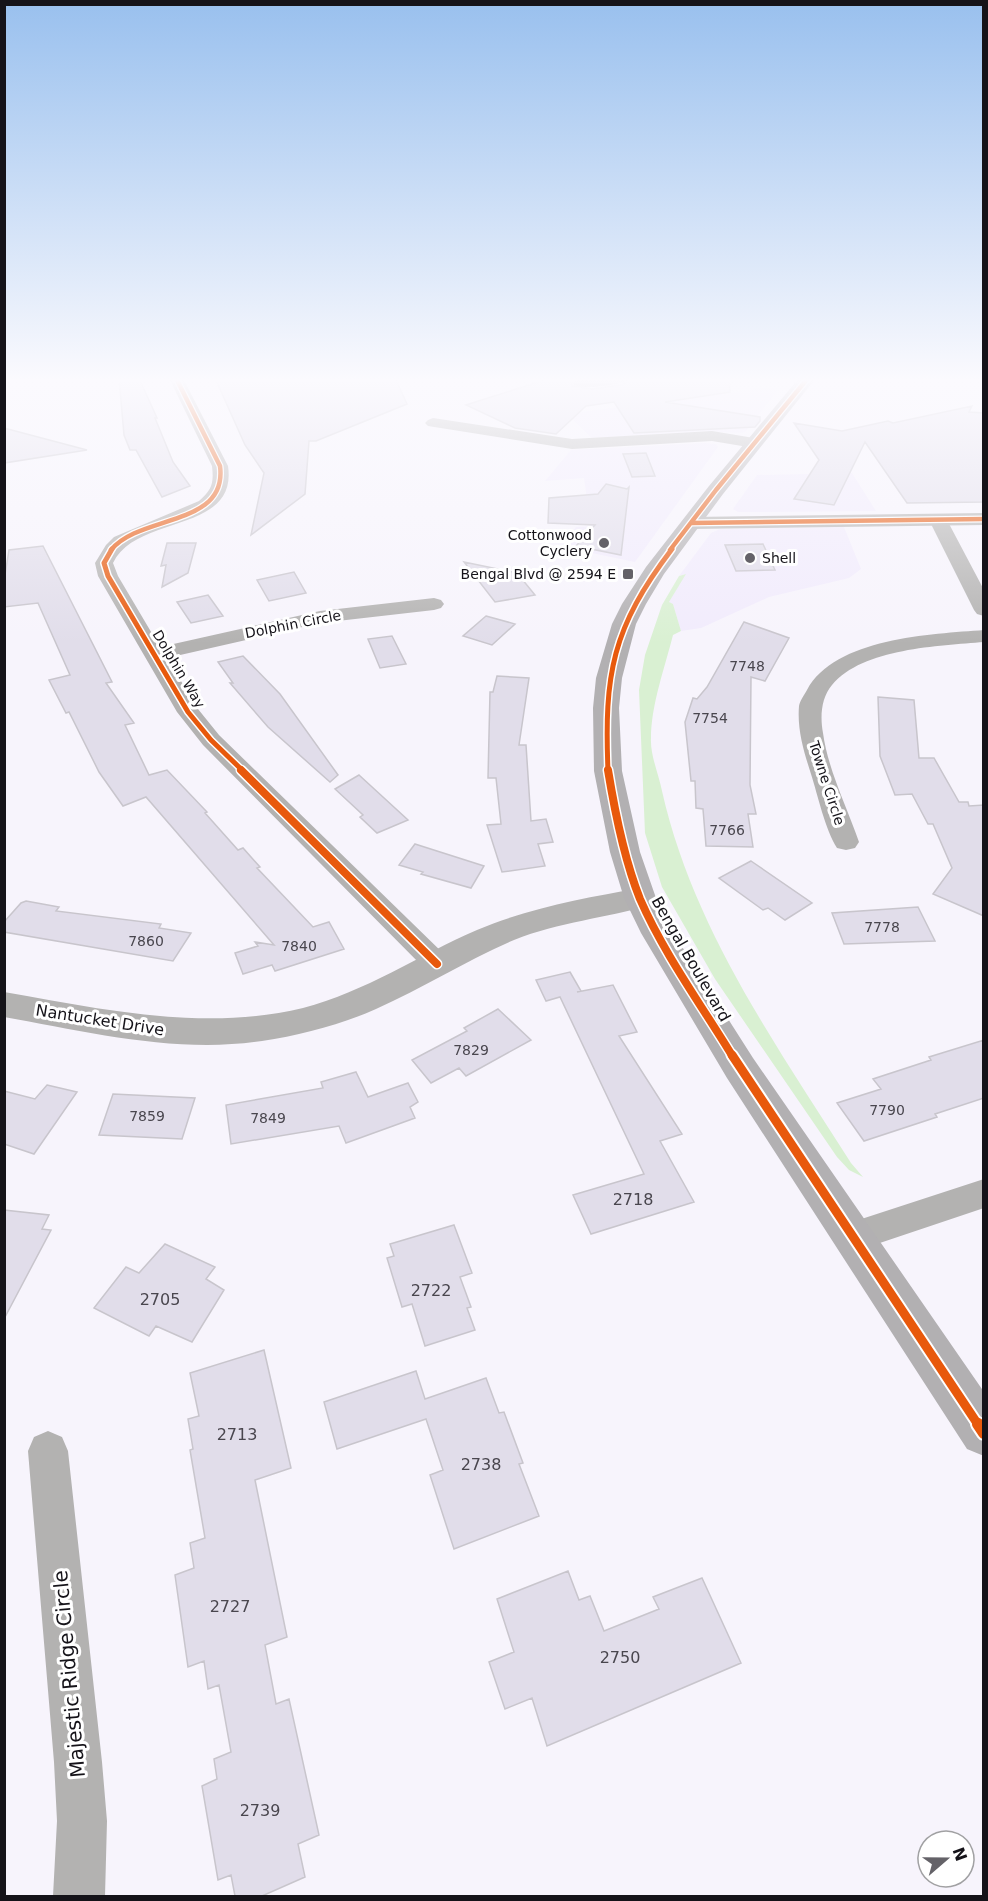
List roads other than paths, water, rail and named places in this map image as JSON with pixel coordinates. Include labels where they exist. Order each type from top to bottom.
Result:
[{"type":"main road","name":"Bengal Boulevard","points":[[736,467],[654,572],[624,624],[609,678],[606,708],[608,771],[620,832],[640,898],[657,933],[740,1068],[984,1433]]},
{"type":"street","name":"Dolphin Way","points":[[220,467],[224,477],[221,489],[210,501],[192,512],[124,538],[110,549],[104,563],[108,576],[188,712],[211,740],[437,964]]},
{"type":"street","points":[[691,524],[984,519]]},
{"type":"street","points":[[938,520],[984,610]]},
{"type":"street","name":"Dolphin Circle","points":[[154,655],[320,617],[434,604]]},
{"type":"street","name":"Towne Circle","points":[[846,842],[810,732],[810,711],[817,691],[831,674],[851,660],[880,649],[914,642],[984,636]]},
{"type":"street","name":"Nantucket Drive","points":[[4,1004],[131,1028],[222,1032],[283,1024],[343,1008],[395,986],[488,939],[522,926],[565,913],[640,898]]},
{"type":"street","points":[[853,1237],[984,1193]]},
{"type":"street","name":"Majestic Ridge Circle","points":[[48,1452],[78,1762],[82,1821],[79,1896]]},
{"type":"place","name":"Cottonwood Cyclery","points":[[604,543]]},
{"type":"place","name":"Shell","points":[[750,558]]},
{"type":"place","name":"Bengal Blvd @ 2594 E","points":[[628,574]]}]
